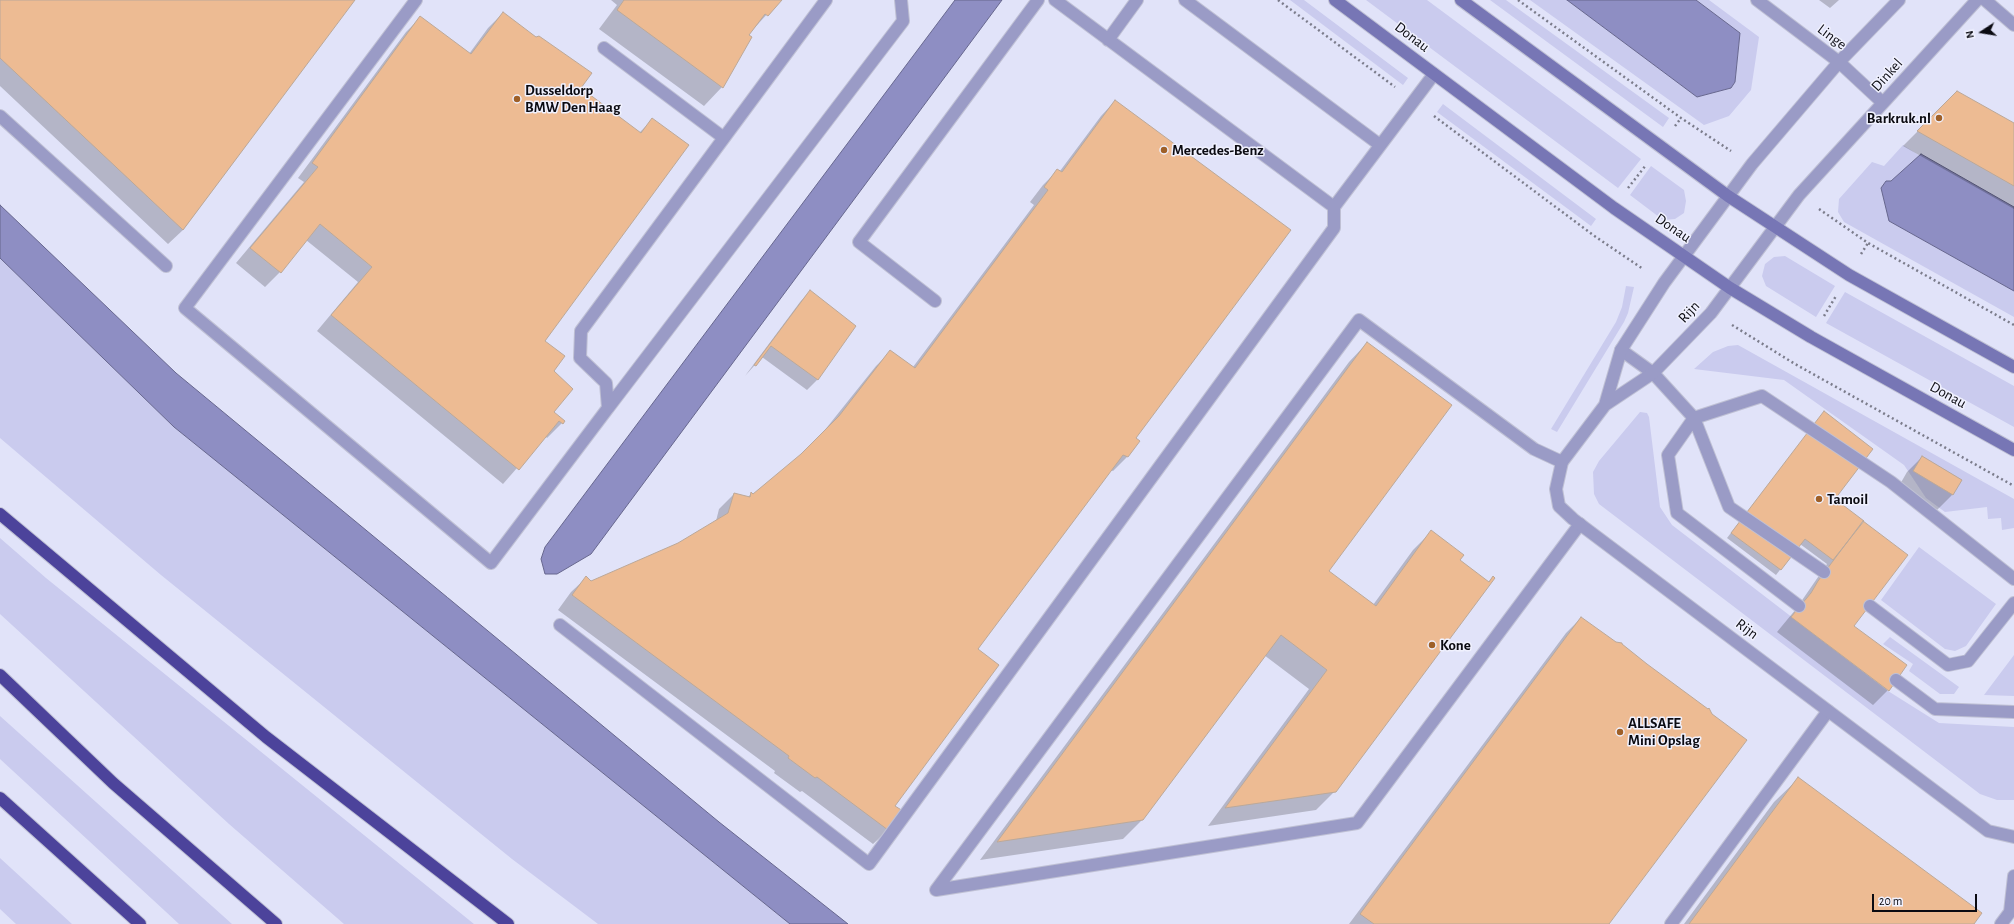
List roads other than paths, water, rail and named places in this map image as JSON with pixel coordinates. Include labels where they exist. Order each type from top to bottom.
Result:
[{"type":"highway","points":[[0,514],[266,737],[508,924]]},
{"type":"highway","points":[[0,675],[113,783],[276,924]]},
{"type":"highway","points":[[0,798],[140,924]]},
{"type":"main road","name":"Donau","points":[[1335,0],[1614,208],[1730,288],[1811,337],[2014,450]]},
{"type":"main road","points":[[1462,0],[1659,147],[1728,196],[1849,275],[2014,367]]},
{"type":"street","points":[[416,0],[185,308],[491,563],[903,21],[901,0]]},
{"type":"street","points":[[608,408],[606,383],[580,358],[581,331],[826,0]]},
{"type":"street","points":[[935,301],[859,242],[1038,0]]},
{"type":"street","points":[[1055,0],[1334,207]]},
{"type":"street","points":[[1108,40],[1137,0]]},
{"type":"street","points":[[1185,0],[1380,145]]},
{"type":"street","name":"Linge","points":[[1757,0],[1840,62],[1883,103]]},
{"type":"street","points":[[1728,196],[1752,164],[1840,62],[1898,0]]},
{"type":"street","name":"Dinkel","points":[[1730,288],[1799,195],[1850,141],[1977,0]]},
{"type":"street","points":[[1985,0],[2014,25]]},
{"type":"street","points":[[604,48],[724,138]]},
{"type":"street","points":[[560,625],[869,864],[1334,228],[1334,207],[1434,74]]},
{"type":"street","points":[[0,116],[166,266]]},
{"type":"street","name":"Rijn","points":[[1728,196],[1664,283],[1622,350],[1604,405],[1562,462],[1556,489],[1559,506],[1580,524],[1988,831],[2014,837]]},
{"type":"street","name":"Rijn","points":[[1604,405],[1652,373],[1711,313],[1730,288]]},
{"type":"street","points":[[1562,462],[1534,449],[1359,320],[936,890],[1357,823],[1580,524]]},
{"type":"street","points":[[1622,350],[1652,373],[1694,418],[1729,507],[1824,572]]},
{"type":"street","points":[[1799,606],[1677,513],[1668,455],[1694,418],[1762,396],[1891,482],[2014,579]]},
{"type":"street","points":[[1870,606],[1948,665],[1968,661],[2014,603]]},
{"type":"street","points":[[1896,680],[1935,709],[2014,712]]},
{"type":"street","points":[[1671,924],[1828,711]]},
{"type":"street","points":[[2001,924],[2010,912],[2014,876]]},
{"type":"place","name":"Dusseldorp BMW Den Haag","points":[[517,99]]},
{"type":"place","name":"Barkruk.nl","points":[[1939,118]]},
{"type":"place","name":"Mercedes-Benz","points":[[1164,150]]},
{"type":"place","name":"Tamoil","points":[[1819,499]]},
{"type":"place","name":"Kone","points":[[1432,645]]},
{"type":"place","name":"ALLSAFE Mini Opslag","points":[[1620,732]]}]
